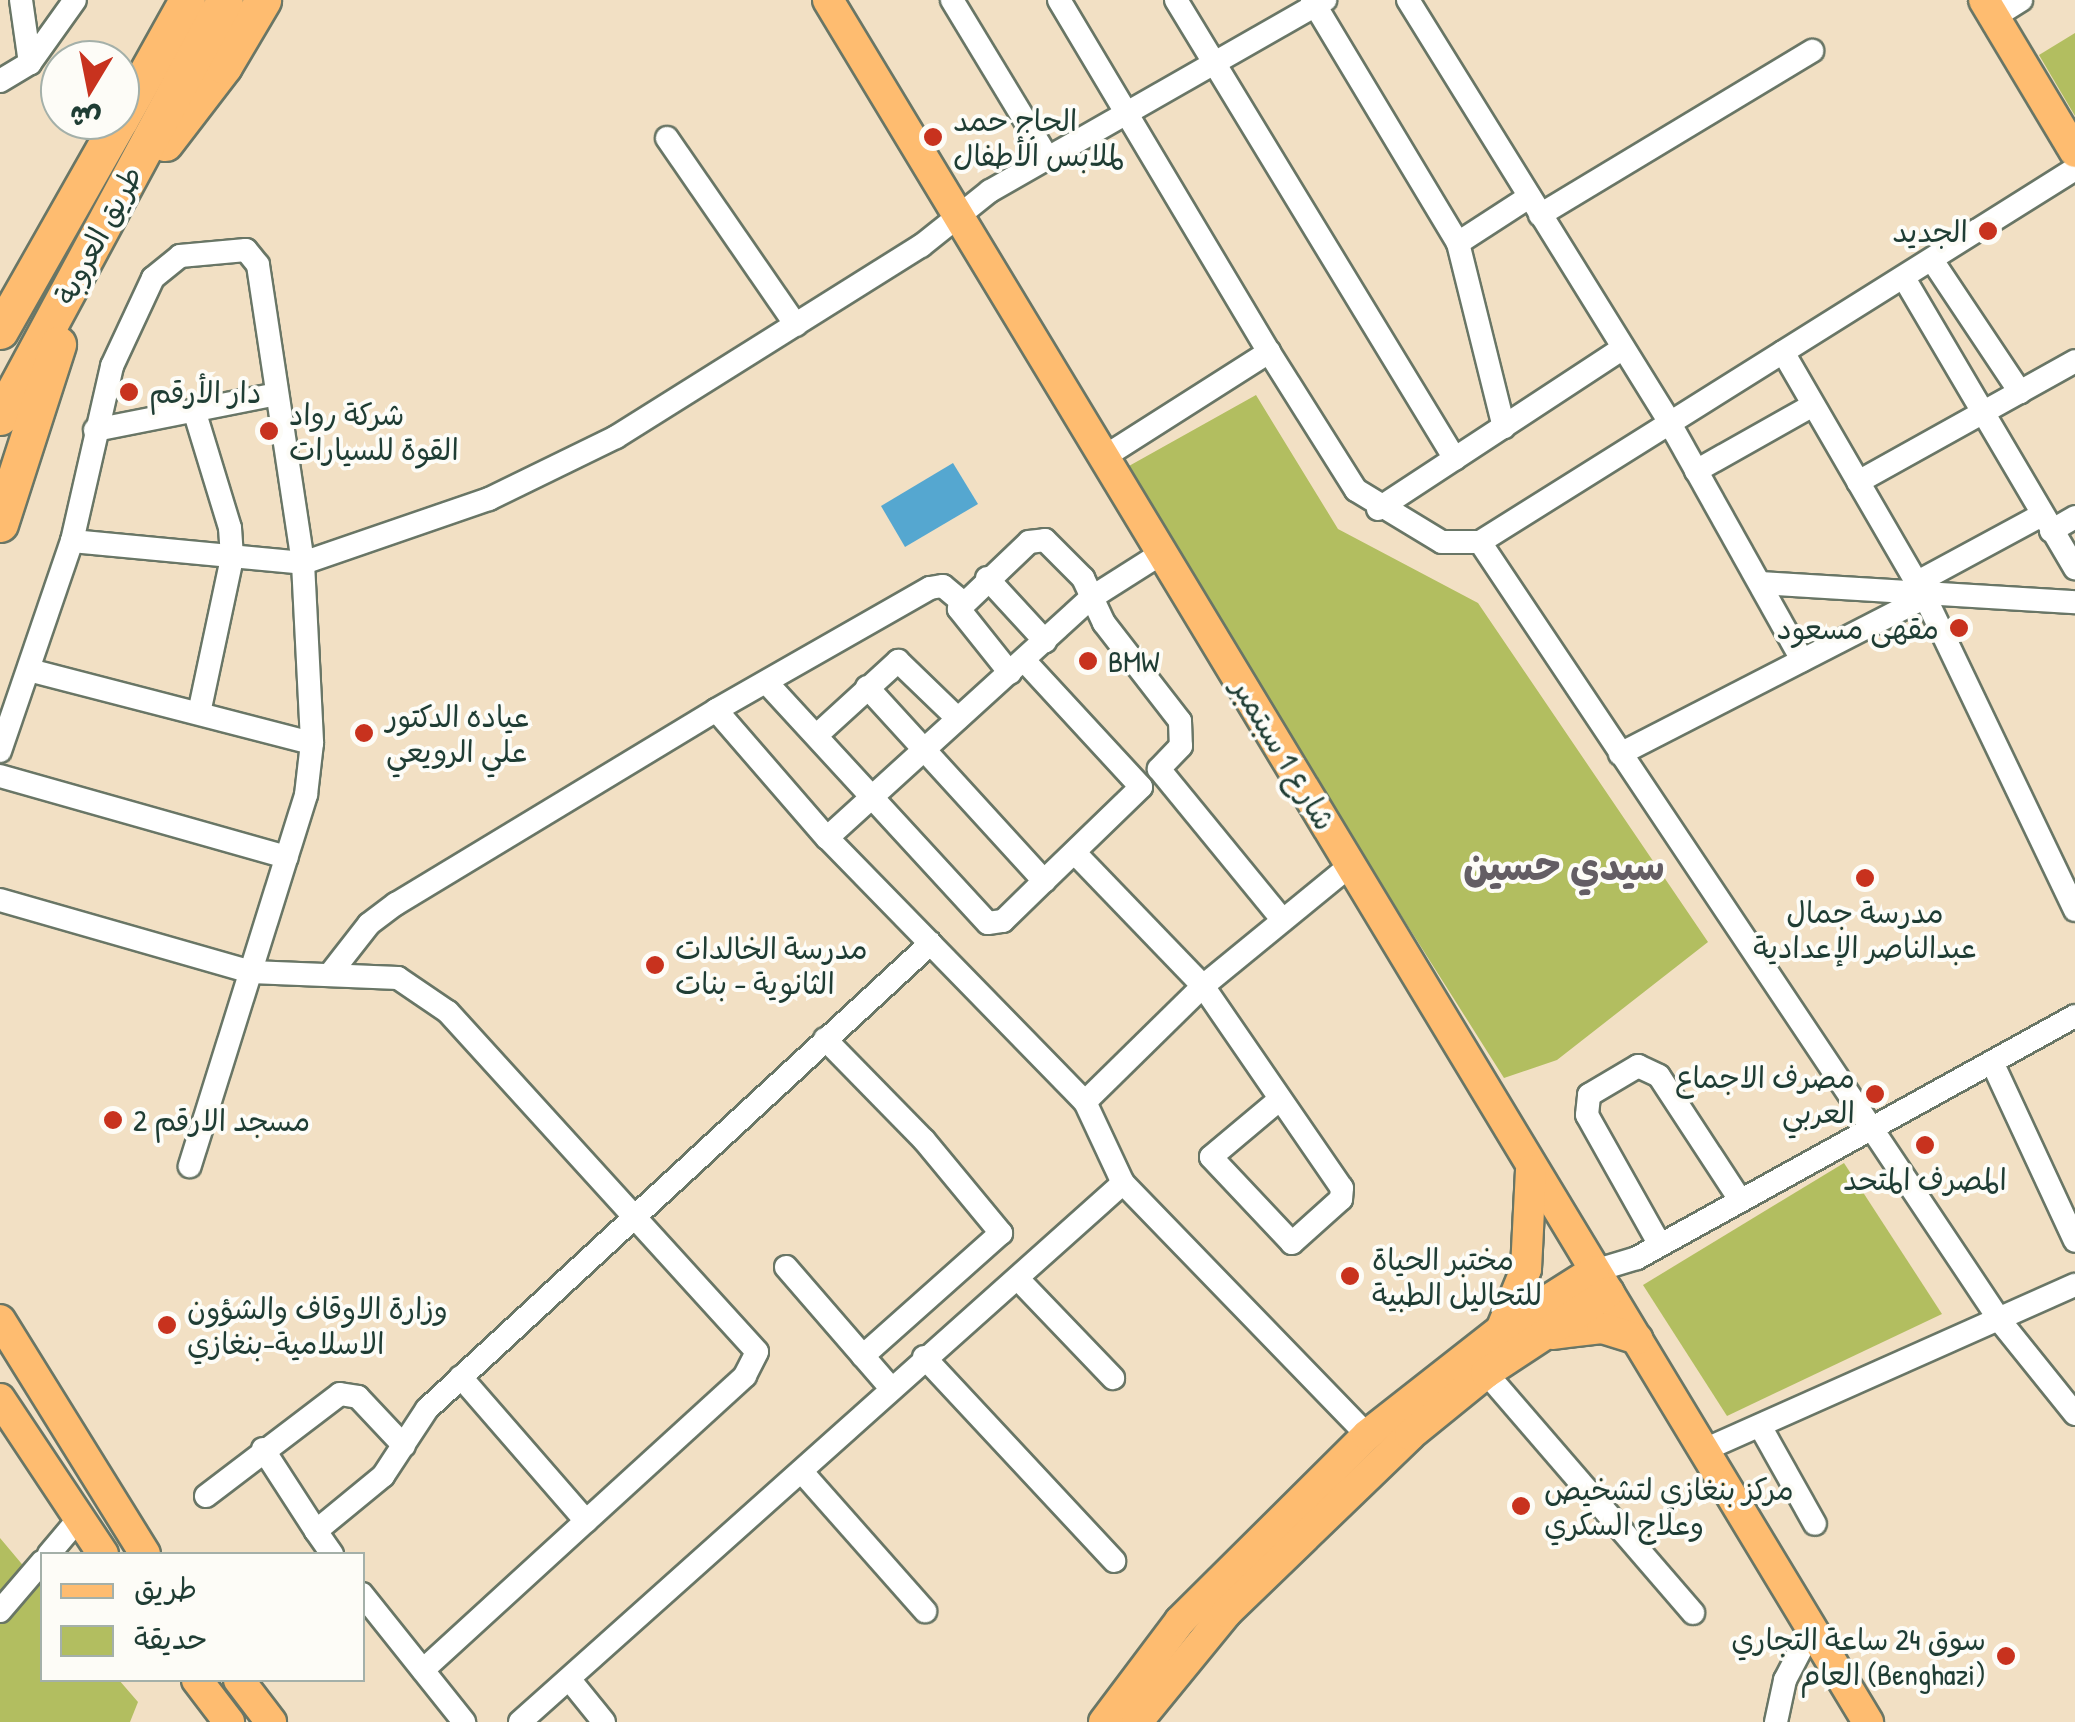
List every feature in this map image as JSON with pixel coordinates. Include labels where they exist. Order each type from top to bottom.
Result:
[{"type":"highway","points":[[140,52],[161,0]]},
{"type":"highway","name":"طريق العروبة","points":[[140,82],[187,0]]},
{"type":"highway","name":"طريق العروبة","points":[[0,417],[225,0]]},
{"type":"highway","points":[[118,196],[187,118],[263,0]]},
{"type":"highway","name":"طريق العروبة","points":[[0,331],[108,140]]},
{"type":"highway","points":[[0,294],[41,255]]},
{"type":"highway","points":[[0,524],[83,265]]},
{"type":"main road","name":"شارع 1 سبتمبر","points":[[828,0],[1531,1170],[1868,1722]]},
{"type":"main road","points":[[1989,9],[2075,152]]},
{"type":"main road","points":[[1502,1330],[1526,1269],[1531,1170]]},
{"type":"main road","points":[[1104,1722],[1180,1621],[1366,1435],[1502,1330],[1602,1282]]},
{"type":"main road","points":[[1137,1722],[1227,1612],[1316,1520],[1486,1373],[1535,1340],[1602,1282]]},
{"type":"main road","points":[[0,1320],[143,1552]]},
{"type":"main road","points":[[1535,1340],[1602,1328],[1637,1339]]},
{"type":"main road","points":[[0,1399],[101,1552]]},
{"type":"main road","points":[[199,1682],[230,1722]]},
{"type":"main road","points":[[241,1682],[271,1722]]},
{"type":"street","points":[[21,0],[30,63]]},
{"type":"street","points":[[0,80],[30,63],[74,0]]},
{"type":"street","points":[[952,0],[1047,156]]},
{"type":"street","points":[[1059,0],[1356,490],[1378,509],[1442,542],[1480,542],[1668,420],[1904,278],[2075,169]]},
{"type":"street","points":[[1176,0],[1454,459]]},
{"type":"street","points":[[1408,0],[1668,420],[1802,660]]},
{"type":"street","points":[[1989,9],[2022,0]]},
{"type":"street","points":[[72,541],[303,563],[399,534],[548,473],[796,324],[1047,156],[1318,2],[1458,243],[1504,427]]},
{"type":"street","points":[[1458,243],[1534,206],[1812,51]]},
{"type":"street","points":[[667,138],[796,324]]},
{"type":"street","points":[[0,751],[72,541],[112,366],[153,278],[180,256],[236,248],[254,256],[303,563],[312,742],[306,795],[190,1166]]},
{"type":"street","points":[[1932,260],[2020,392]]},
{"type":"street","points":[[1904,278],[2075,568]]},
{"type":"street","points":[[1378,509],[1622,349]]},
{"type":"street","points":[[1104,457],[1269,352]]},
{"type":"street","points":[[1784,352],[1920,590],[2075,910]]},
{"type":"street","points":[[1858,482],[2075,361]]},
{"type":"street","points":[[95,430],[276,394]]},
{"type":"street","points":[[1696,471],[1813,404]]},
{"type":"street","points":[[194,410],[230,528],[232,558],[199,713]]},
{"type":"street","points":[[1620,754],[1802,660],[1920,590],[2047,523],[2075,517]]},
{"type":"street","points":[[767,683],[988,923],[1002,921],[1075,853],[1181,746],[1180,721],[1091,598],[1084,578],[1037,539],[961,601],[960,616],[1141,786]]},
{"type":"street","points":[[1480,542],[1874,1124],[2002,1322],[2075,1414]]},
{"type":"street","points":[[827,838],[1091,598],[1162,553]]},
{"type":"street","points":[[987,578],[1045,641]]},
{"type":"street","points":[[1760,583],[1920,590],[2074,604]]},
{"type":"street","points":[[330,974],[369,924],[396,904],[716,710],[930,588],[943,586],[961,601]]},
{"type":"street","points":[[817,735],[868,687],[903,661],[958,719]]},
{"type":"street","points":[[28,670],[312,742]]},
{"type":"street","points":[[868,687],[1044,880]]},
{"type":"street","points":[[716,710],[827,838],[1085,1102],[1123,1183],[1366,1435]]},
{"type":"street","points":[[1158,769],[1282,918]]},
{"type":"street","points":[[0,776],[287,856]]},
{"type":"street","points":[[1075,853],[1202,986],[1280,1099],[1344,1192],[1292,1242],[1211,1157],[1280,1099]]},
{"type":"street","points":[[1085,1102],[1202,986],[1351,865]]},
{"type":"street","points":[[0,900],[251,972],[398,978],[429,995],[757,1352],[744,1376],[423,1670]]},
{"type":"street","points":[[316,1531],[383,1476],[427,1409],[461,1376],[632,1214],[931,943]]},
{"type":"street","points":[[1602,1282],[1637,1258],[1874,1124],[2075,1016]]},
{"type":"street","points":[[824,1040],[924,1140],[1000,1229],[998,1240],[863,1356]]},
{"type":"street","points":[[1992,1062],[2075,1241]]},
{"type":"street","points":[[1660,1245],[1586,1115],[1589,1095],[1638,1066],[1660,1076],[1740,1200]]},
{"type":"street","points":[[520,1722],[802,1472],[890,1387],[1019,1280],[1123,1183]]},
{"type":"street","points":[[786,1267],[890,1387]]},
{"type":"street","points":[[1019,1280],[1113,1378]]},
{"type":"street","points":[[1704,1450],[2002,1322],[2075,1286]]},
{"type":"street","points":[[924,1357],[1114,1561]]},
{"type":"street","points":[[1486,1373],[1693,1613]]},
{"type":"street","points":[[461,1376],[586,1520]]},
{"type":"street","points":[[206,1496],[340,1394],[358,1398],[404,1446]]},
{"type":"street","points":[[1760,1426],[1815,1524]]},
{"type":"street","points":[[263,1449],[331,1552]]},
{"type":"street","points":[[802,1472],[925,1611]]},
{"type":"street","points":[[51,1552],[78,1521]]},
{"type":"street","points":[[0,1611],[40,1564]]},
{"type":"street","points":[[365,1598],[464,1722]]},
{"type":"street","points":[[1776,1722],[1784,1680],[1812,1630]]},
{"type":"street","points":[[570,1680],[604,1722]]},
{"type":"green space","points":[[2075,33],[2075,116],[2039,55]]},
{"type":"green space","points":[[1256,395],[1338,529],[1478,603],[1708,942],[1557,1060],[1504,1078],[1120,471]]},
{"type":"green space","points":[[1844,1163],[1942,1314],[1727,1416],[1643,1285]]},
{"type":"green space","points":[[0,1538],[40,1586],[40,1682],[121,1682],[138,1702],[130,1722],[0,1722]]},
{"type":"water","points":[[953,463],[978,504],[905,547],[881,506]]},
{"type":"place","name":"الحاج حمد لملابس الأطفال","points":[[933,137]]},
{"type":"place","name":"الجديد","points":[[1988,231]]},
{"type":"place","name":"دار الأرقم","points":[[129,392]]},
{"type":"place","name":"شركة رواد القوة للسيارات","points":[[269,431]]},
{"type":"place","name":"مقهى مسعود","points":[[1959,628]]},
{"type":"place","name":"BMW","points":[[1088,661]]},
{"type":"place","name":"عياده الدكتور علي الرويعي","points":[[364,733]]},
{"type":"place","name":"مدرسة جمال عبدالناصر الإعدادية","points":[[1865,878]]},
{"type":"place","name":"مدرسة الخالدات الثانوية - بنات","points":[[655,965]]},
{"type":"place","name":"مصرف الاجماع العربي","points":[[1875,1094]]},
{"type":"place","name":"مسجد الارقم 2","points":[[113,1120]]},
{"type":"place","name":"المصرف المتحد","points":[[1925,1145]]},
{"type":"place","name":"مختبر الحياة للتحاليل الطبية","points":[[1350,1276]]},
{"type":"place","name":"وزارة الاوقاف والشؤون الاسلامية-بنغازي","points":[[167,1325]]},
{"type":"place","name":"مركز بنغازي لتشخيص وعلاج السكري","points":[[1521,1506]]},
{"type":"place","name":"سوق 24 ساعة التجاري العام (Benghazi)","points":[[2006,1656]]},
{"type":"district","name":"سيدي حسين","points":[[1564,865]]}]
